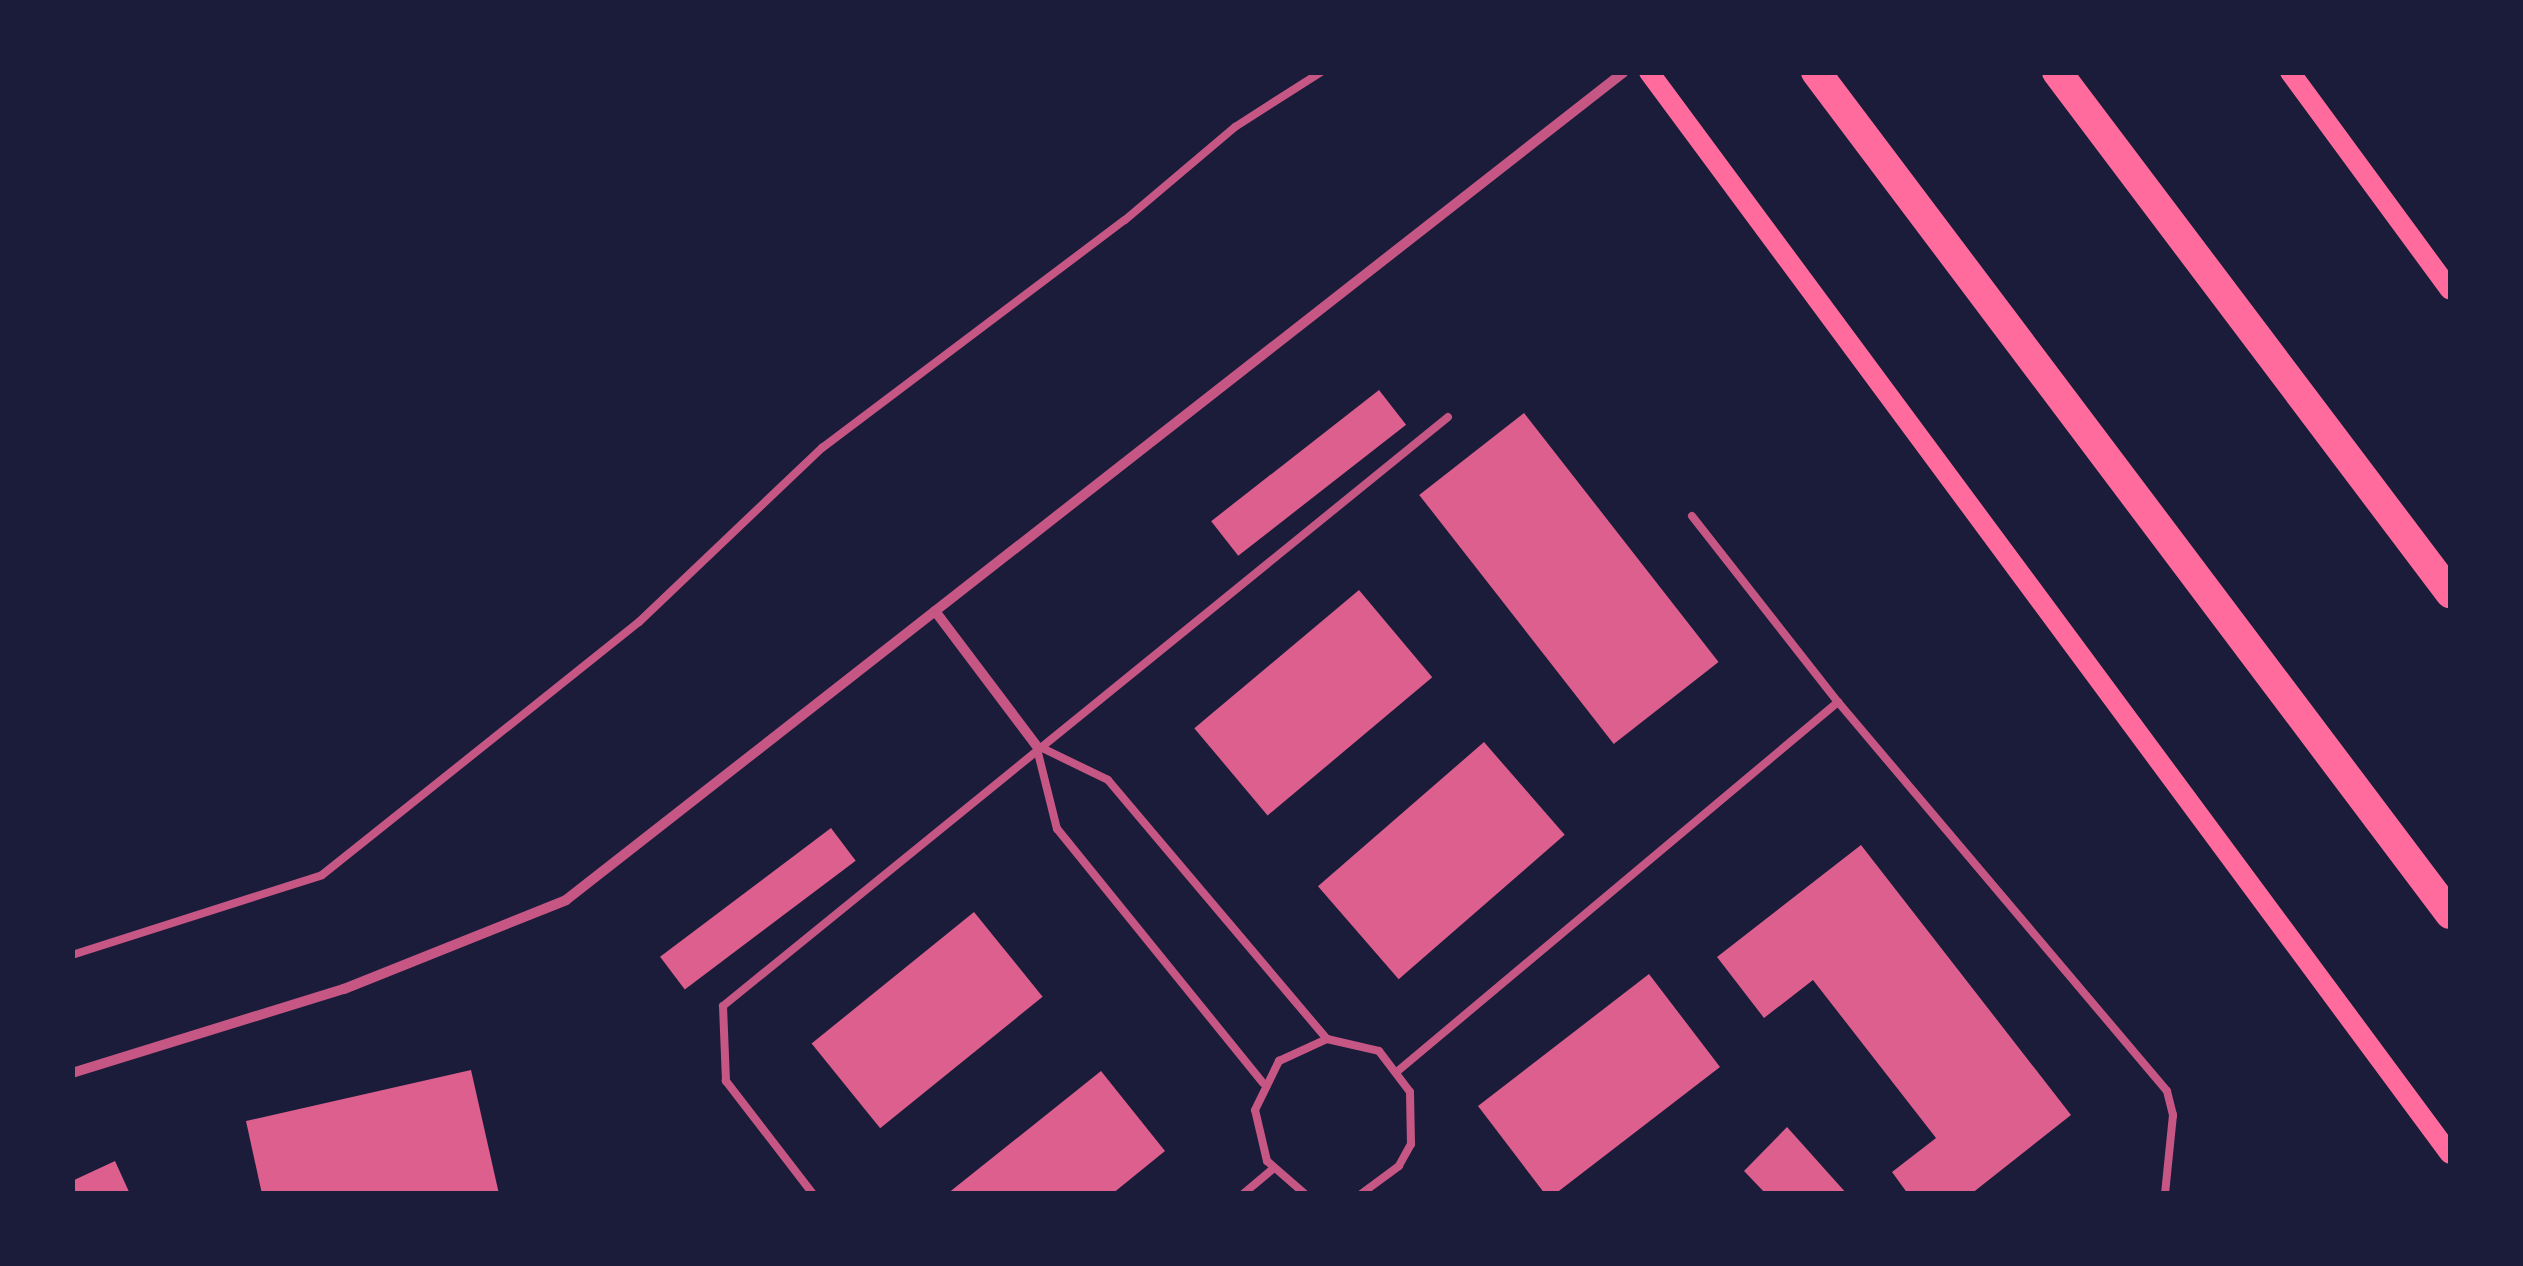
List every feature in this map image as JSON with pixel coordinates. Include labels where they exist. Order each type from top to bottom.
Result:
[{"type":"highway","points":[[1816,72],[2450,914]]},
{"type":"highway","points":[[2057,72],[2450,593]]},
{"type":"main road","points":[[1649,72],[2450,1154]]},
{"type":"main road","points":[[2290,72],[2450,290]]},
{"type":"street","points":[[72,1073],[344,989],[566,900],[1624,72]]},
{"type":"street","points":[[935,611],[1036,745]]},
{"type":"lane","points":[[72,955],[322,875],[639,622],[822,448],[1125,220],[1235,128],[1321,72]]},
{"type":"lane","points":[[813,1194],[726,1081],[723,1006],[1036,745],[1448,416]]},
{"type":"lane","points":[[1692,516],[1838,702],[2167,1091],[2173,1115],[2164,1194]]},
{"type":"lane","points":[[1399,1070],[1838,702]]},
{"type":"lane","points":[[1036,745],[1108,780],[1327,1039],[1378,1052],[1399,1070],[1412,1105],[1411,1144],[1399,1166],[1361,1194]]},
{"type":"lane","points":[[1036,745],[1057,829],[1263,1083]]},
{"type":"lane","points":[[1305,1194],[1273,1169],[1256,1136],[1263,1083],[1279,1061],[1327,1039]]},
{"type":"lane","points":[[1243,1194],[1273,1169]]},
{"type":"building","points":[[1379,390],[1406,425],[1238,556],[1211,521]]},
{"type":"building","points":[[1524,413],[1719,662],[1614,744],[1419,495]]},
{"type":"building","points":[[1359,590],[1432,677],[1268,816],[1194,728]]},
{"type":"building","points":[[1484,742],[1565,835],[1399,979],[1318,886]]},
{"type":"building","points":[[831,828],[856,861],[685,990],[660,957]]},
{"type":"building","points":[[1861,845],[2071,1115],[1971,1194],[1908,1194],[1892,1172],[1936,1138],[1813,980],[1764,1018],[1717,957]]},
{"type":"building","points":[[974,912],[1043,997],[880,1128],[812,1044]]},
{"type":"building","points":[[1649,974],[1720,1067],[1555,1194],[1545,1194],[1478,1106]]},
{"type":"building","points":[[471,1070],[499,1194],[262,1194],[246,1121]]},
{"type":"building","points":[[1101,1071],[1165,1151],[1112,1194],[947,1194]]},
{"type":"building","points":[[1787,1127],[1847,1194],[1766,1194],[1744,1171]]},
{"type":"building","points":[[115,1161],[130,1194],[72,1194],[72,1181]]}]
